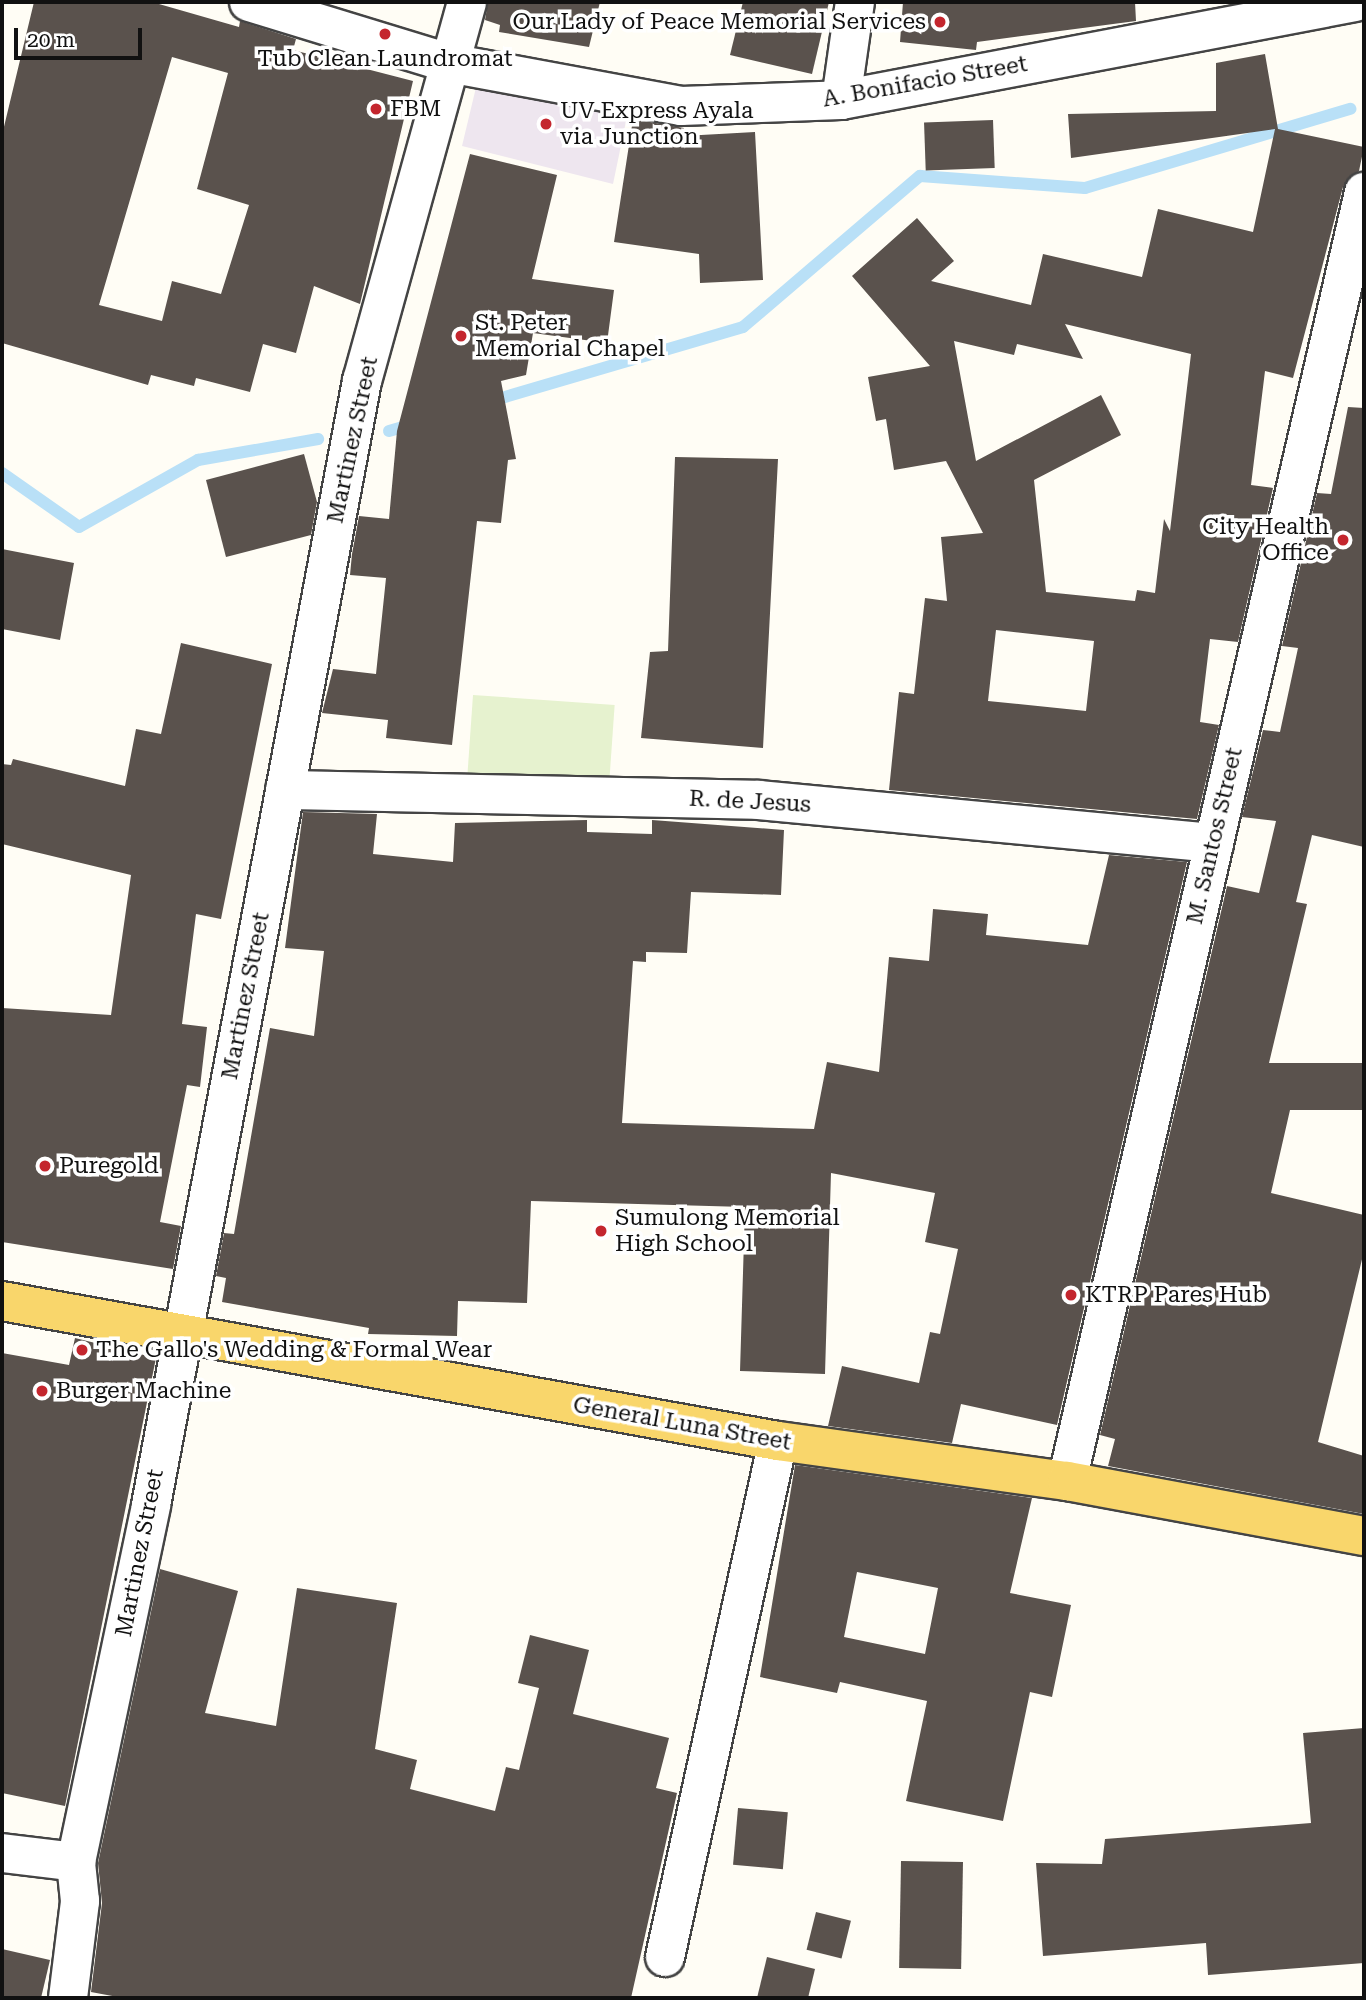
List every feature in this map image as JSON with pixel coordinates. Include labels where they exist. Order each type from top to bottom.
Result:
[{"type":"main road","name":"General Luna Street","points":[[2,1301],[778,1441],[1067,1481],[1364,1536]]},
{"type":"street","name":"A. Bonifacio Street","points":[[249,2],[449,63],[681,106],[841,100],[1355,2]]},
{"type":"street","name":"Martinez Street","points":[[68,1998],[80,1901],[76,1862],[181,1334],[362,381],[467,2]]},
{"type":"street","points":[[841,100],[855,2]]},
{"type":"street","name":"M. Santos Street","points":[[1067,1481],[1364,192]]},
{"type":"street","name":"R. de Jesus","points":[[285,790],[759,800],[1214,843]]},
{"type":"street","points":[[665,1957],[778,1441]]},
{"type":"street","points":[[2,1853],[76,1862]]},
{"type":"shaded area","name":"UV Express Ayala via Junction","points":[[478,79],[630,102],[613,184],[462,146]]},
{"type":"green space","points":[[473,695],[615,705],[609,788],[467,778]]},
{"type":"building","points":[[34,2],[152,2],[239,27],[240,21],[296,39],[293,50],[413,81],[360,304],[314,286],[296,353],[263,344],[250,392],[196,378],[194,386],[151,375],[148,385],[2,343],[2,135]],"holes":[[[172,57],[228,73],[197,189],[249,205],[221,294],[172,281],[162,321],[99,305]]]},
{"type":"building","points":[[488,2],[600,2],[589,47],[499,32],[500,25],[485,20]]},
{"type":"building","points":[[743,2],[829,2],[812,74],[730,55]]},
{"type":"building","points":[[903,2],[1135,2],[1136,21],[977,42],[976,50],[900,42]]},
{"type":"building","points":[[1265,54],[1278,129],[1364,147],[1359,171],[1343,187],[1293,378],[1265,371],[1251,485],[1273,488],[1238,642],[1210,639],[1200,722],[1219,725],[1197,819],[889,790],[899,692],[914,694],[925,598],[947,601],[941,537],[983,533],[946,461],[894,470],[886,419],[876,421],[868,377],[930,366],[852,276],[917,218],[954,261],[931,281],[1031,305],[1043,254],[1142,277],[1158,209],[1253,232],[1275,129],[1071,158],[1068,114],[1216,111],[1216,63]],"holes":[[[1065,324],[1191,354],[1170,531],[1164,519],[1155,593],[1137,590],[1135,601],[1046,592],[1034,480],[1121,435],[1101,395],[976,461],[954,341],[1014,355],[1017,344],[1083,359]],[[996,630],[1094,641],[1086,711],[988,701]]]},
{"type":"building","points":[[633,119],[684,128],[683,136],[755,132],[763,280],[700,283],[699,254],[614,242]]},
{"type":"building","points":[[993,120],[995,168],[926,170],[924,122]]},
{"type":"building","points":[[470,154],[557,175],[532,279],[614,290],[607,343],[533,333],[526,375],[501,381],[516,459],[508,460],[501,523],[477,521],[452,745],[386,738],[388,720],[322,713],[333,669],[376,674],[386,578],[350,575],[352,554],[359,516],[389,519],[397,431]]},
{"type":"building","points":[[1348,407],[1364,408],[1364,847],[1312,835],[1296,902],[1307,904],[1269,1063],[1364,1063],[1364,1110],[1290,1110],[1271,1193],[1364,1215],[1364,1251],[1318,1442],[1364,1456],[1364,1514],[1108,1466],[1115,1439],[1100,1435],[1227,886],[1259,893],[1276,821],[1242,817],[1263,730],[1280,732],[1298,648],[1282,646],[1317,493],[1331,494]]},
{"type":"building","points":[[304,454],[317,502],[311,535],[226,557],[206,480]]},
{"type":"building","points":[[675,457],[778,459],[763,748],[641,738],[650,652],[668,651]]},
{"type":"building","points":[[2,549],[74,563],[60,640],[2,629]]},
{"type":"building","points":[[181,643],[272,664],[221,919],[196,914],[182,1024],[207,1027],[200,1087],[187,1085],[160,1222],[181,1226],[173,1269],[2,1242],[2,1008],[111,1015],[131,875],[2,844],[2,764],[11,765],[13,759],[125,786],[136,729],[161,734]]},
{"type":"building","points":[[303,812],[377,814],[373,854],[453,862],[455,823],[587,820],[587,832],[652,834],[652,820],[784,830],[781,895],[691,892],[687,953],[646,952],[646,962],[633,961],[622,1123],[814,1129],[827,1062],[879,1072],[889,957],[929,961],[933,909],[988,914],[986,935],[1088,945],[1109,855],[1187,862],[1057,1425],[961,1404],[952,1443],[828,1426],[842,1366],[919,1383],[930,1332],[940,1334],[958,1249],[925,1242],[935,1193],[831,1173],[825,1374],[740,1371],[745,1207],[531,1201],[527,1303],[458,1301],[457,1336],[368,1334],[369,1328],[222,1302],[226,1278],[216,1276],[224,1233],[234,1234],[270,1028],[314,1036],[324,951],[285,948]]},
{"type":"building","points":[[75,1338],[156,1358],[65,1806],[2,1793],[2,1353],[69,1365]]},
{"type":"building","points":[[795,1465],[1032,1498],[1010,1593],[1071,1605],[1052,1697],[1030,1692],[1003,1821],[906,1801],[927,1701],[840,1682],[837,1693],[760,1677]],"holes":[[[857,1572],[938,1588],[925,1654],[844,1637]]]},
{"type":"building","points":[[160,1569],[238,1591],[205,1713],[276,1726],[297,1588],[397,1603],[375,1749],[417,1760],[410,1789],[495,1811],[506,1767],[519,1770],[539,1688],[518,1683],[530,1635],[589,1650],[573,1714],[669,1738],[656,1788],[677,1793],[631,1998],[123,1998],[91,1992],[102,1903],[98,1863]]},
{"type":"building","points":[[1364,1728],[1364,1963],[1208,1975],[1206,1943],[1043,1956],[1036,1863],[1102,1864],[1105,1839],[1311,1823],[1303,1733]]},
{"type":"building","points":[[738,1808],[788,1812],[783,1869],[733,1865]]},
{"type":"building","points":[[901,1861],[963,1862],[961,1969],[899,1968]]},
{"type":"building","points":[[816,1912],[851,1921],[841,1959],[807,1950]]},
{"type":"building","points":[[2,1949],[50,1960],[41,1998],[2,1998]]},
{"type":"building","points":[[767,1957],[815,1969],[808,1998],[757,1998]]},
{"type":"waterway","points":[[488,402],[743,327],[920,176],[1085,188],[1350,109]]},
{"type":"waterway","points":[[389,431],[413,424]]},
{"type":"waterway","points":[[2,473],[79,527],[198,460],[318,439]]},
{"type":"place","name":"Our Lady of Peace Memorial Services","points":[[940,22]]},
{"type":"place","name":"Tub Clean Laundromat","points":[[385,34]]},
{"type":"place","name":"FBM","points":[[376,109]]},
{"type":"place","name":"UV Express Ayala via Junction","points":[[546,124]]},
{"type":"place","name":"St. Peter Memorial Chapel","points":[[461,336]]},
{"type":"place","name":"City Health Office","points":[[1343,540]]},
{"type":"place","name":"Puregold","points":[[45,1166]]},
{"type":"place","name":"Sumulong Memorial High School","points":[[601,1231]]},
{"type":"place","name":"KTRP Pares Hub","points":[[1071,1295]]},
{"type":"place","name":"The Gallo's Wedding & Formal Wear","points":[[82,1350]]},
{"type":"place","name":"Burger Machine","points":[[42,1391]]}]
